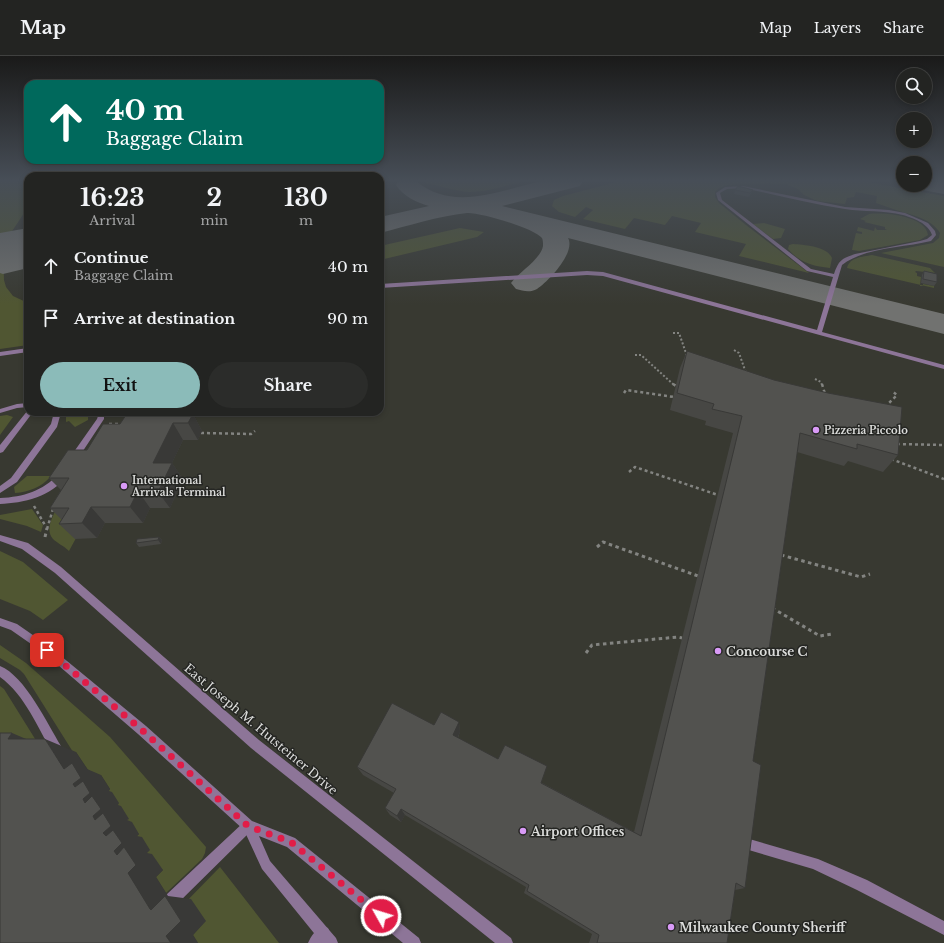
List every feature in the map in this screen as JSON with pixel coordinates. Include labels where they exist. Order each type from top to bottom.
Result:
[{"type":"street","points":[[748,222],[809,270],[836,276]]},
{"type":"street","points":[[819,333],[840,264],[847,258],[864,253],[925,242],[933,238],[934,233],[923,222]]},
{"type":"street","points":[[384,286],[599,273],[944,366]]},
{"type":"street","points":[[0,354],[24,351]]},
{"type":"street","points":[[0,411],[24,405]]},
{"type":"street","points":[[0,450],[27,416]]},
{"type":"street","points":[[0,490],[14,480],[54,426],[57,416]]},
{"type":"street","points":[[0,501],[22,499],[37,495],[52,486],[69,465],[101,416]]},
{"type":"street","name":"East Joseph M. Hutsteiner Drive","points":[[0,538],[25,546],[58,570],[255,744],[506,943]]},
{"type":"street","points":[[0,622],[14,627],[47,650],[142,730],[248,826],[291,842],[414,943]]},
{"type":"street","points":[[0,671],[7,675],[16,685],[59,753]]},
{"type":"street","points":[[171,900],[248,826]]},
{"type":"street","points":[[248,826],[266,866],[323,940]]},
{"type":"street","points":[[746,844],[814,863],[862,885],[944,928]]},
{"type":"path","points":[[673,333],[679,334],[688,359]]},
{"type":"path","points":[[734,350],[739,353],[748,379]]},
{"type":"path","points":[[635,355],[641,355],[676,386]]},
{"type":"path","points":[[815,379],[820,382],[827,401]]},
{"type":"path","points":[[624,393],[626,390],[674,397]]},
{"type":"path","points":[[882,410],[897,395],[892,391]]},
{"type":"path","points":[[201,433],[251,434],[255,431]]},
{"type":"path","points":[[895,444],[944,445]]},
{"type":"path","points":[[885,457],[944,479]]},
{"type":"path","points":[[629,472],[635,467],[718,495]]},
{"type":"path","points":[[45,537],[46,527],[56,504]]},
{"type":"path","points":[[34,506],[46,527]]},
{"type":"path","points":[[597,547],[603,542],[698,576]]},
{"type":"path","points":[[776,554],[861,577],[870,574]]},
{"type":"path","points":[[765,604],[820,636],[832,634]]},
{"type":"path","points":[[586,653],[592,645],[678,637],[682,638]]},
{"type":"shaded area","points":[[0,222],[24,222],[24,416],[384,416],[384,222],[944,222],[944,943],[0,943]]},
{"type":"green space","points":[[0,222],[18,222],[3,245],[4,280],[6,287],[13,296],[24,301],[24,346],[0,349]]},
{"type":"green space","points":[[597,222],[630,222],[625,229]]},
{"type":"green space","points":[[653,222],[667,222],[665,225]]},
{"type":"green space","points":[[698,222],[743,222],[809,273],[739,256],[746,244],[695,232],[701,223]]},
{"type":"green space","points":[[866,222],[919,222],[926,229],[928,235],[920,240],[859,251],[852,250],[856,233],[862,234],[862,232],[857,231],[858,227],[874,231],[875,227],[877,230],[887,230],[885,227]]},
{"type":"green space","points":[[929,222],[944,222],[944,267],[881,253],[933,243],[939,238],[940,233]]},
{"type":"green space","points":[[764,223],[785,229],[781,238],[773,239],[753,224]]},
{"type":"green space","points":[[460,228],[484,232],[477,237],[384,259],[384,245]]},
{"type":"green space","points":[[793,244],[815,247],[825,251],[832,258],[830,268],[812,265],[797,258],[788,249],[789,245]]},
{"type":"green space","points":[[872,255],[930,268],[935,273],[916,271],[917,276],[921,277],[920,285],[847,268],[854,260],[860,257]]},
{"type":"green space","points":[[923,285],[934,286],[934,288]]},
{"type":"green space","points":[[7,415],[13,417],[0,435],[0,416]]},
{"type":"green space","points":[[66,416],[88,416],[88,420],[75,427],[69,421],[66,422]]},
{"type":"green space","points":[[27,476],[51,476],[44,483],[35,488],[15,493],[14,487]]},
{"type":"green space","points":[[58,505],[82,527],[69,551],[53,539],[49,531]]},
{"type":"green space","points":[[32,509],[43,525],[41,532],[27,526],[0,519],[0,515]]},
{"type":"green space","points":[[0,551],[23,562],[68,600],[43,620],[30,611],[0,599]]},
{"type":"green space","points":[[0,645],[26,663],[110,737],[206,847],[202,859],[166,893],[156,877],[163,870],[146,861],[132,841],[139,834],[124,828],[104,795],[110,789],[101,775],[95,780],[76,752],[73,752],[24,674],[0,658]]},
{"type":"green space","points":[[0,686],[4,689],[37,742],[0,747]]},
{"type":"green space","points":[[220,867],[279,943],[198,943],[193,935],[205,921],[177,911]]},
{"type":"building","points":[[924,271],[937,274],[937,282],[923,279]]},
{"type":"building","points":[[687,351],[774,380],[828,393],[902,407],[898,455],[857,444],[857,449],[800,433],[753,761],[761,765],[745,888],[736,883],[727,943],[597,943],[599,935],[527,891],[529,885],[401,809],[397,816],[385,808],[396,789],[357,767],[392,703],[434,725],[441,712],[459,722],[453,735],[498,759],[505,745],[547,766],[541,783],[641,836],[742,416],[712,409],[714,404],[677,393]]},
{"type":"building","name":"International Arrivals Terminal","points":[[125,416],[192,416],[188,423],[173,423],[153,463],[172,463],[158,492],[138,491],[130,507],[91,507],[82,523],[59,524],[69,508],[50,508],[69,478],[49,478],[68,450],[87,450],[103,424],[120,424]]},
{"type":"building","points":[[159,537],[158,540],[136,543],[137,539]]},
{"type":"building","points":[[0,733],[12,733],[8,739],[45,739],[64,769],[72,763],[81,778],[73,784],[75,787],[83,781],[90,793],[83,799],[85,803],[92,796],[101,809],[93,816],[95,820],[103,813],[111,826],[103,833],[106,836],[113,830],[122,843],[114,851],[117,855],[124,847],[136,865],[128,873],[150,909],[151,910],[165,896],[181,921],[166,936],[171,943],[0,943]]},
{"type":"taxiway","points":[[384,224],[391,222]]},
{"type":"taxiway","points":[[526,283],[553,255],[556,248],[556,240],[552,233],[542,225],[535,222]]},
{"type":"taxiway","points":[[538,222],[944,324]]},
{"type":"runway","points":[[3,253],[24,249]]},
{"type":"place","name":"Pizzeria Piccolo","points":[[816,430]]},
{"type":"place","name":"International Arrivals Terminal","points":[[124,486]]},
{"type":"place","name":"Concourse C","points":[[718,651]]},
{"type":"place","name":"Airport Offices","points":[[523,831]]},
{"type":"place","name":"Milwaukee County Sheriff","points":[[671,927]]},
{"type":"route","points":[[47,650],[142,730],[248,826],[291,842],[381,916]]}]
